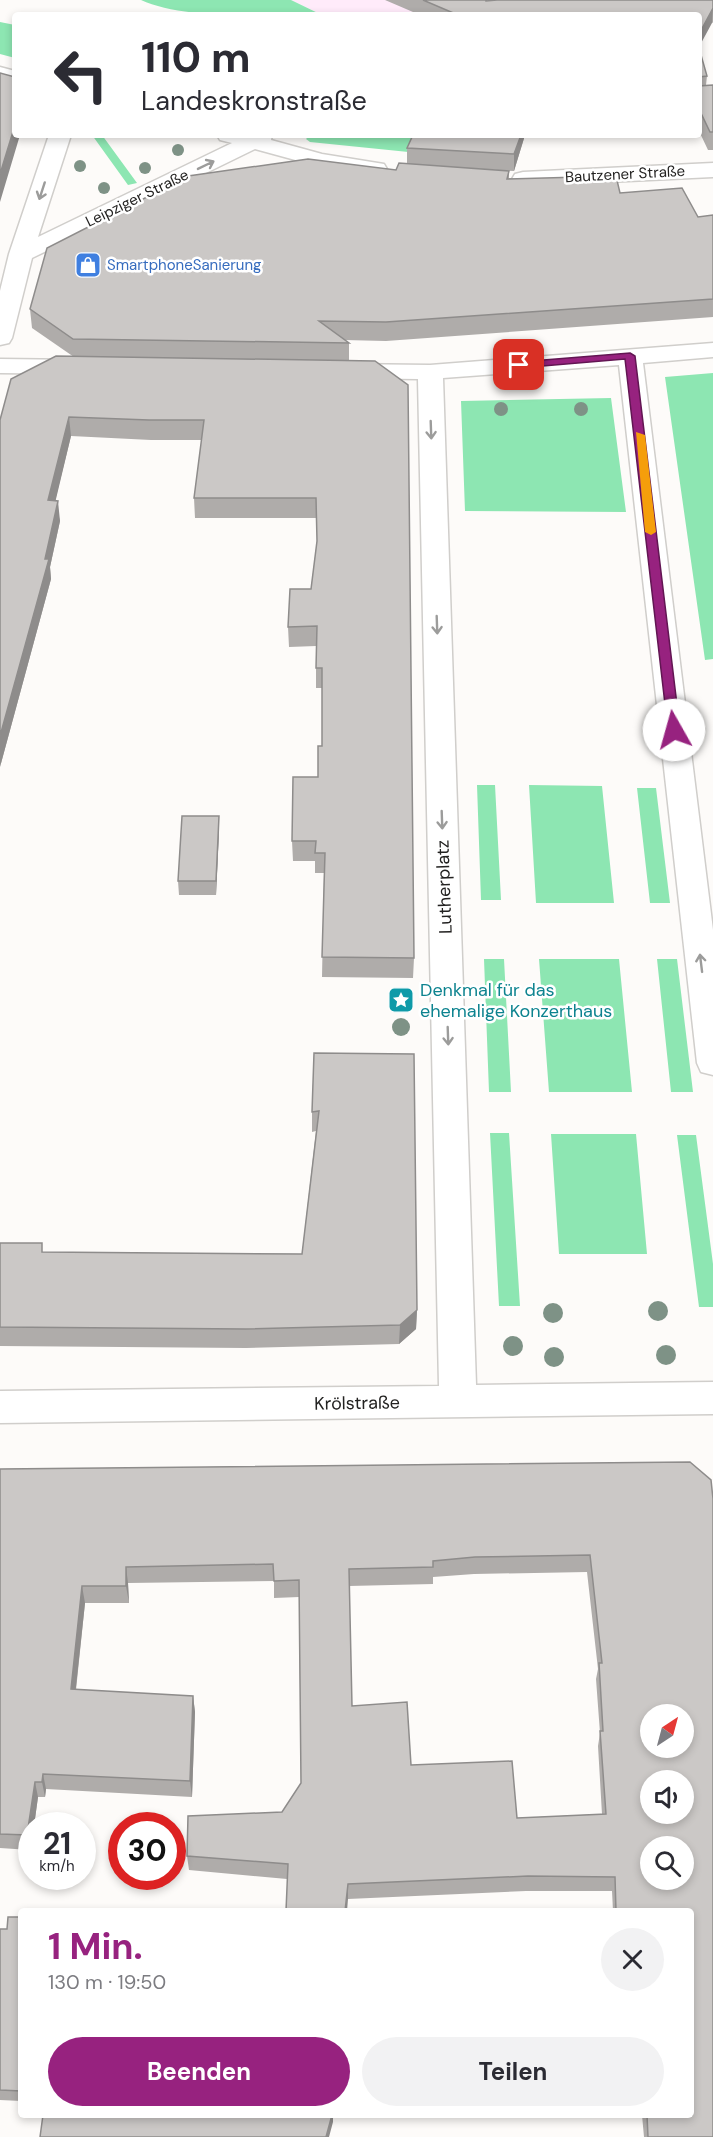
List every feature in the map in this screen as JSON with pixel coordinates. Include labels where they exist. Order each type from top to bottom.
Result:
[{"type":"street","points":[[0,338],[21,254],[59,138]]},
{"type":"street","points":[[260,138],[321,160],[400,172]]},
{"type":"street","name":"Leipziger Straße","points":[[21,254],[260,138]]},
{"type":"street","name":"Bautzener Straße","points":[[502,179],[713,170]]},
{"type":"street","points":[[322,370],[430,372],[713,350]]},
{"type":"street","points":[[630,356],[713,1063]]},
{"type":"street","points":[[0,366],[107,367]]},
{"type":"street","name":"Lutherplatz","points":[[430,372],[458,1402]]},
{"type":"street","name":"Krölstraße","points":[[0,1407],[713,1398]]},
{"type":"shaded area","points":[[291,0],[474,0],[450,12],[316,12]]},
{"type":"green space","points":[[141,0],[291,0],[316,12],[188,12]]},
{"type":"green space","points":[[0,22],[12,24],[12,57],[0,54]]},
{"type":"green space","points":[[94,138],[104,138],[137,183],[128,185]]},
{"type":"green space","points":[[421,138],[428,154],[310,142],[306,139]]},
{"type":"green space","points":[[713,373],[713,659],[705,660],[665,377]]},
{"type":"green space","points":[[611,398],[626,512],[465,511],[461,401]]},
{"type":"green space","points":[[477,785],[495,785],[501,900],[481,900]]},
{"type":"green space","points":[[529,785],[602,786],[614,903],[536,903]]},
{"type":"green space","points":[[637,788],[656,788],[670,903],[650,903]]},
{"type":"green space","points":[[484,959],[504,959],[511,1092],[489,1092]]},
{"type":"green space","points":[[539,959],[619,959],[632,1092],[549,1092]]},
{"type":"green space","points":[[657,959],[677,959],[693,1092],[671,1092]]},
{"type":"green space","points":[[490,1133],[509,1133],[520,1306],[499,1306]]},
{"type":"green space","points":[[551,1134],[636,1134],[647,1254],[559,1254]]},
{"type":"green space","points":[[677,1135],[696,1135],[713,1264],[713,1307],[699,1307]]},
{"type":"building","points":[[423,0],[713,0],[713,8],[702,28],[702,12],[451,12]]},
{"type":"building","points":[[702,58],[707,76],[702,77]]},
{"type":"building","points":[[0,73],[12,76],[12,135],[0,174]]},
{"type":"building","points":[[713,85],[713,132],[710,132],[702,115],[702,86]]},
{"type":"building","points":[[412,138],[520,138],[514,154],[407,148]]},
{"type":"building","points":[[308,159],[396,170],[399,163],[509,171],[507,179],[616,176],[620,193],[682,188],[698,217],[713,215],[713,299],[386,322],[319,321],[349,343],[73,339],[30,309],[47,248],[188,176]]},
{"type":"building","points":[[56,356],[375,361],[408,385],[414,958],[322,957],[325,853],[315,853],[316,841],[292,841],[293,777],[318,777],[318,746],[322,746],[322,668],[316,668],[317,626],[288,627],[290,589],[311,589],[317,541],[316,498],[194,498],[204,420],[69,417],[48,500],[58,501],[45,559],[49,559],[0,736],[0,420],[11,379]]},
{"type":"building","points":[[182,816],[219,816],[216,881],[178,881]]},
{"type":"building","points":[[314,1053],[414,1054],[417,1310],[400,1325],[245,1329],[0,1327],[0,1243],[42,1243],[42,1252],[302,1254],[319,1111],[312,1112]]},
{"type":"building","points":[[690,1462],[711,1480],[713,1499],[713,2137],[648,2137],[647,2118],[694,2118],[694,1908],[616,1908],[615,1877],[528,1876],[348,1884],[345,1908],[286,1908],[288,1864],[187,1856],[188,1816],[282,1812],[301,1783],[299,1580],[274,1581],[273,1564],[126,1567],[126,1586],[82,1586],[71,1689],[193,1696],[190,1781],[43,1774],[42,1782],[35,1782],[30,1812],[18,1812],[18,1835],[0,1834],[0,1469]],"holes":[[[590,1555],[602,1663],[599,1663],[603,1731],[600,1731],[606,1814],[517,1818],[512,1761],[411,1765],[407,1702],[352,1706],[349,1569],[433,1567],[433,1561],[475,1557]]]},
{"type":"building","points":[[8,1917],[18,1917],[18,2091],[0,2090],[0,1929],[7,1929]]},
{"type":"building","points":[[43,2118],[331,2118],[326,2137],[40,2137]]},
{"type":"slow traffic","points":[[639,435],[651,532]]},
{"type":"place","name":"SmartphoneSanierung","points":[[88,265]]},
{"type":"place","name":"Denkmal für das ehemalige Konzerthaus","points":[[401,1000]]},
{"type":"route","points":[[519,365],[630,356],[674,730]]}]
